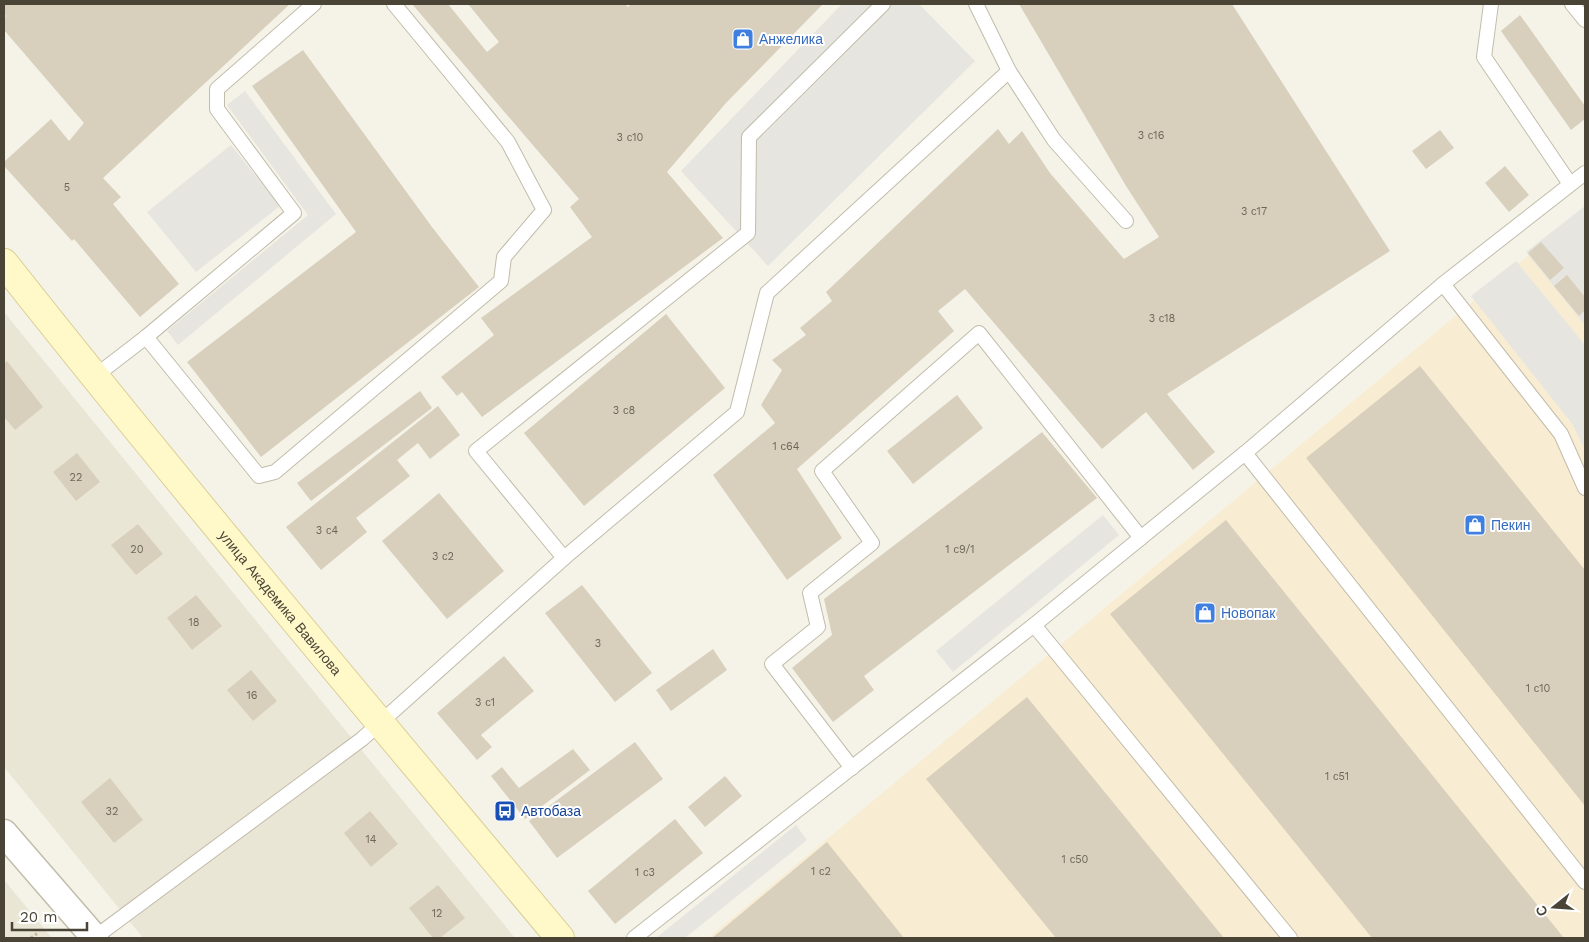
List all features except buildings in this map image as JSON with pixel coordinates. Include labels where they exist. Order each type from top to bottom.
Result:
[{"type":"street","name":"улица Академика Вавилова","points":[[4,263],[94,377],[318,650],[560,938]]},
{"type":"street","points":[[4,833],[94,938]]},
{"type":"lane","points":[[94,377],[146,337],[294,213],[217,109],[217,89],[314,4]]},
{"type":"lane","points":[[146,337],[258,476],[275,472],[501,281],[504,258],[544,210],[508,142],[394,4]]},
{"type":"lane","points":[[564,558],[476,451],[748,233],[749,137],[883,4]]},
{"type":"lane","points":[[976,4],[1009,71],[1054,140],[1126,221]]},
{"type":"lane","points":[[1491,4],[1484,57],[1570,184]]},
{"type":"lane","points":[[1572,4],[1585,20]]},
{"type":"lane","points":[[94,938],[362,739],[564,558],[737,412],[767,293],[1009,71]]},
{"type":"lane","points":[[634,938],[1034,625],[1245,453],[1443,284],[1585,173]]},
{"type":"lane","points":[[1443,284],[1562,434],[1585,488]]},
{"type":"lane","points":[[852,768],[772,664],[818,627],[810,593],[872,543],[822,471],[979,333],[1141,538]]},
{"type":"lane","points":[[1245,453],[1585,882]]},
{"type":"lane","points":[[1034,625],[1290,938]]},
{"type":"path","points":[[31,938],[39,932]]},
{"type":"shaded area","points":[[842,4],[919,4],[975,61],[768,266],[681,171]]},
{"type":"shaded area","points":[[245,91],[336,214],[178,345],[167,331],[308,215],[227,105]]},
{"type":"shaded area","points":[[231,145],[280,206],[196,272],[147,212]]},
{"type":"shaded area","points":[[1585,206],[1585,325],[1526,252]]},
{"type":"shaded area","points":[[1585,208],[1585,938],[708,938]]},
{"type":"shaded area","points":[[1516,261],[1585,345],[1585,450],[1573,425],[1471,296]]},
{"type":"shaded area","points":[[4,312],[515,938],[143,938],[4,767]]},
{"type":"shaded area","points":[[1103,515],[1119,535],[953,672],[936,651]]},
{"type":"shaded area","points":[[796,825],[807,840],[685,938],[656,938]]},
{"type":"shaded area","points":[[4,880],[52,938],[4,938]]},
{"type":"place","name":"Анжелика","points":[[743,39]]},
{"type":"place","name":"Пекин","points":[[1475,525]]},
{"type":"place","name":"Новопак","points":[[1205,613]]},
{"type":"place","name":"Автобаза","points":[[505,811]]}]
